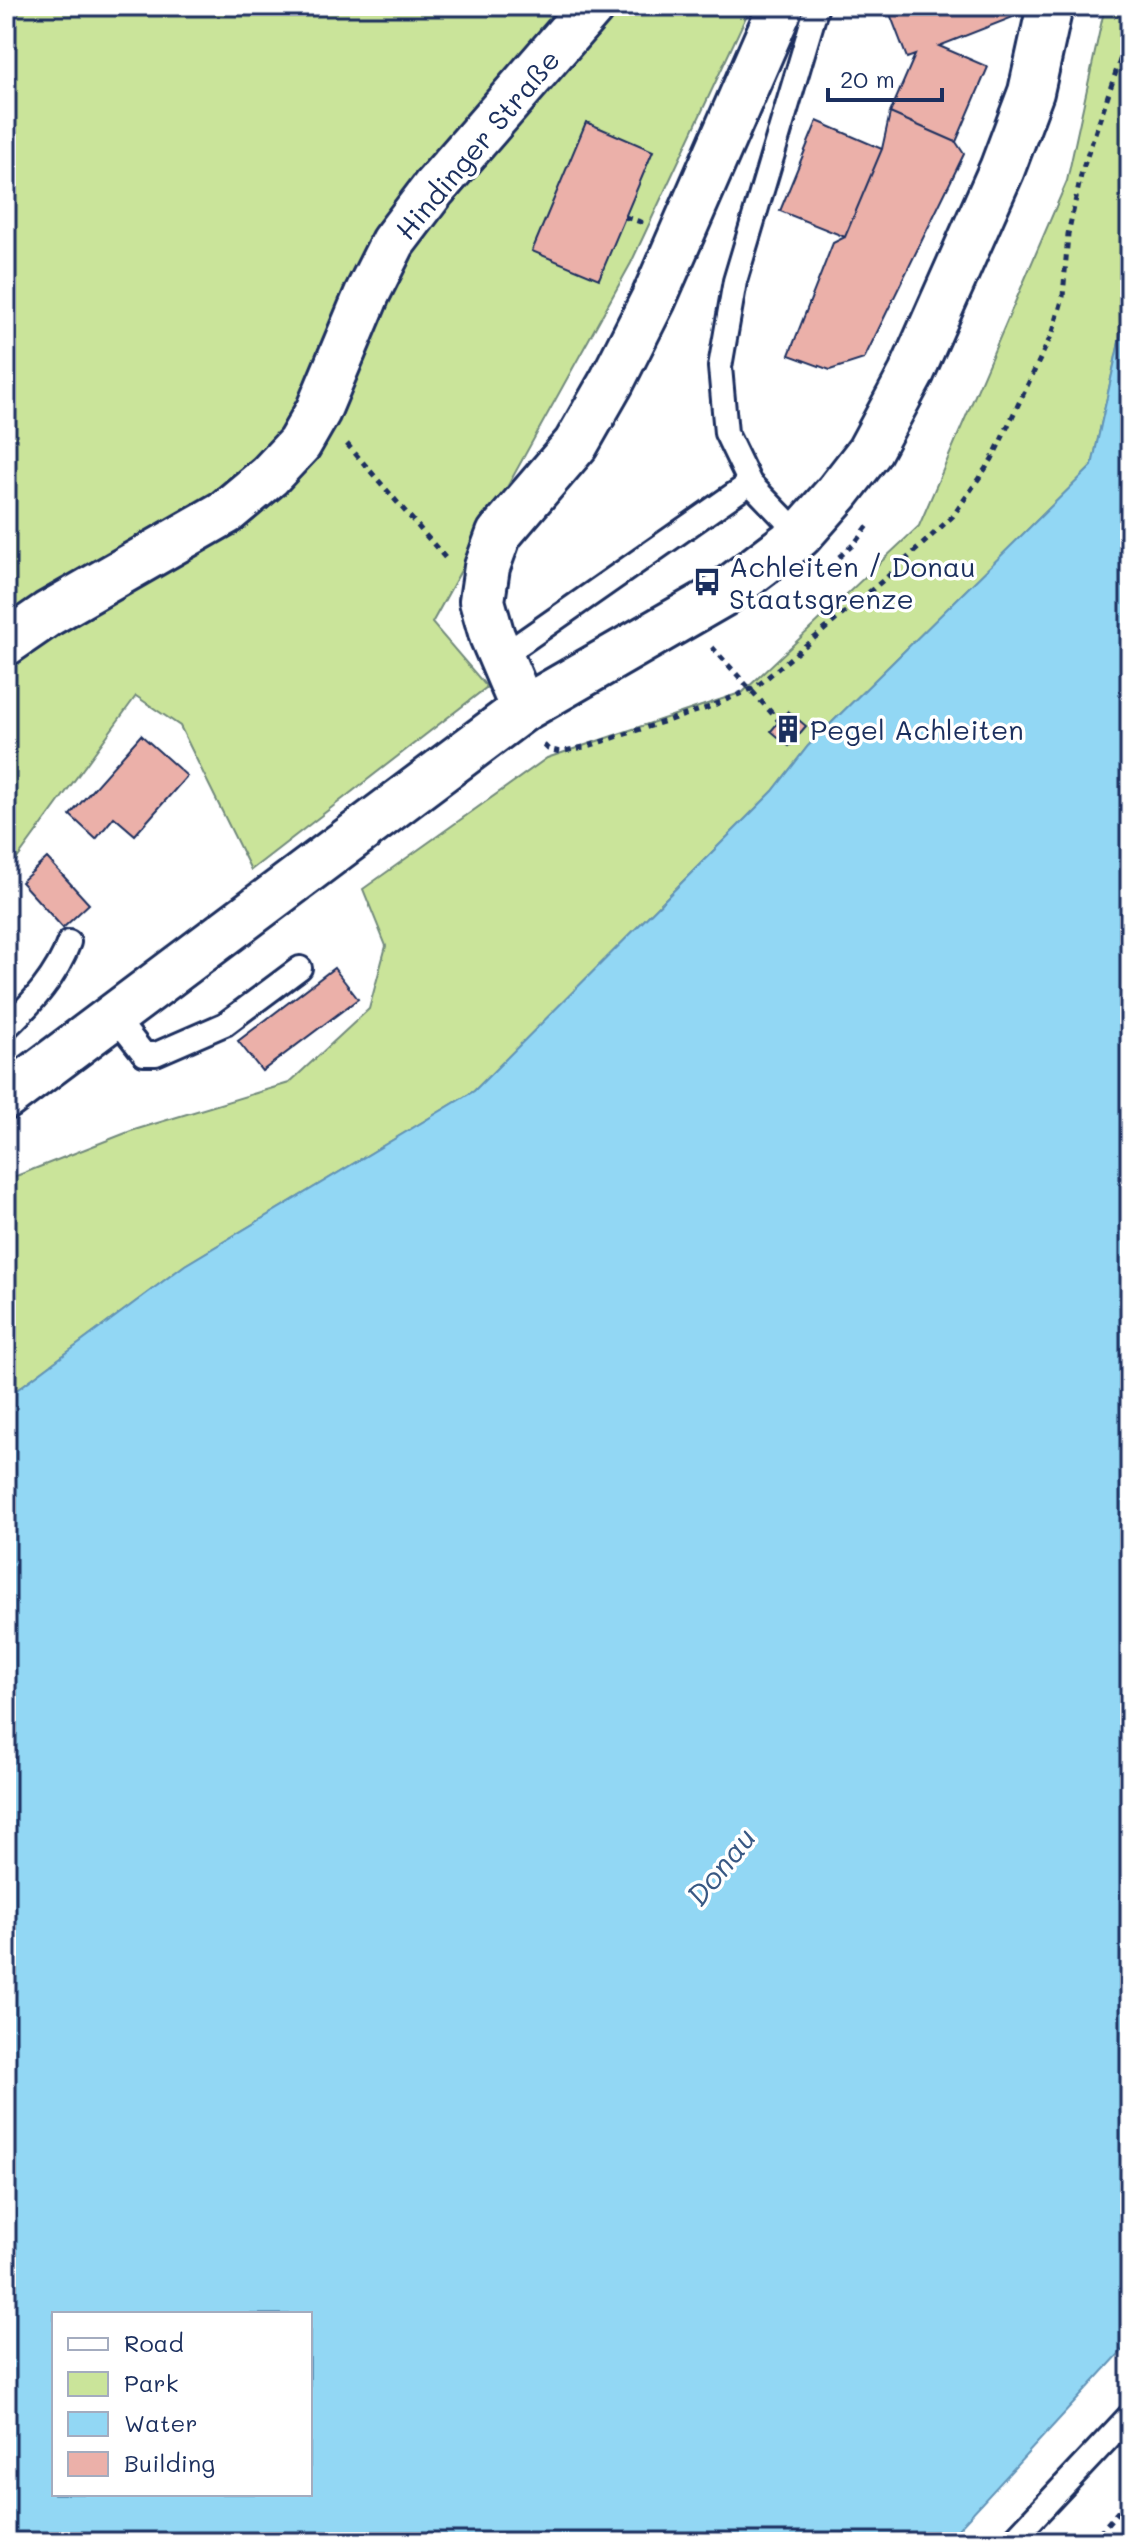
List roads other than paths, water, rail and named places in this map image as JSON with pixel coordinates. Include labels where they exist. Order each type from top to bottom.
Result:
[{"type":"street","name":"Hindinger Straße","points":[[6,643],[48,614],[226,512],[269,476],[299,444],[318,411],[367,294],[393,242],[434,188],[592,6]]},
{"type":"street","points":[[523,709],[482,601],[487,567],[499,534],[576,444],[653,300],[781,6]]},
{"type":"street","points":[[6,1097],[523,709],[721,595],[800,535],[869,452],[911,374],[1002,169],[1031,92],[1050,6]]},
{"type":"lane","points":[[800,535],[750,483],[726,433],[720,367],[735,281],[817,6]]},
{"type":"lane","points":[[501,657],[750,483]]},
{"type":"lane","points":[[6,1028],[26,1009],[61,965],[69,942]]},
{"type":"lane","points":[[114,1016],[144,1054],[156,1054],[225,1024],[300,968]]},
{"type":"lane","points":[[1011,2542],[1130,2415]]},
{"type":"water","name":"Donau","points":[[1130,292],[1130,2342],[946,2542],[6,2542],[6,1398],[185,1265],[474,1091],[773,791],[808,746],[1092,466]]},
{"type":"place","name":"Achleiten / Donau Staatsgrenze","points":[[707,582]]},
{"type":"place","name":"Pegel Achleiten","points":[[788,729]]}]
